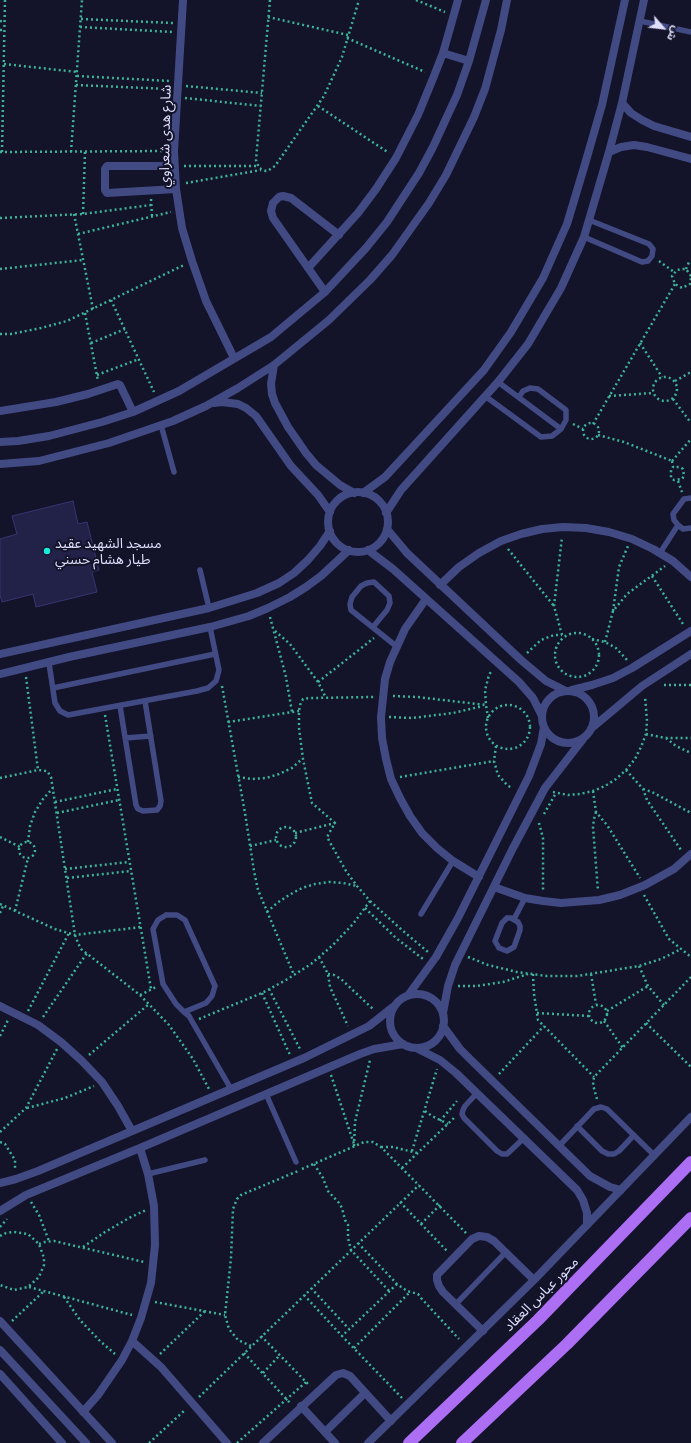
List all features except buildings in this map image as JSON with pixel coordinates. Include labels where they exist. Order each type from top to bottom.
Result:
[{"type":"main road","name":"محور عباس العقاد","points":[[409,1443],[538,1320],[691,1162]]},
{"type":"main road","points":[[462,1443],[567,1344],[691,1218]]},
{"type":"street","name":"شارع هدى شعراوي","points":[[183,0],[174,151],[176,190],[182,228],[192,261],[206,301],[234,358]]},
{"type":"street","points":[[308,268],[338,236],[376,189],[396,158],[418,115],[434,76],[458,0]]},
{"type":"street","points":[[0,442],[49,436],[133,412],[178,391],[271,337],[325,292],[366,248],[387,222],[419,173],[446,121],[469,61],[486,0]]},
{"type":"street","points":[[0,464],[38,461],[109,444],[161,425],[206,406],[274,365],[329,320],[365,285],[392,255],[429,203],[452,164],[474,117],[485,89],[501,30],[507,0]]},
{"type":"street","points":[[363,493],[384,477],[484,370],[511,332],[544,278],[567,224],[585,164],[602,105],[625,0]]},
{"type":"street","points":[[386,512],[401,490],[498,382],[528,344],[558,294],[584,237],[609,152],[622,103],[644,0]]},
{"type":"street","points":[[442,53],[469,61]]},
{"type":"street","points":[[622,103],[631,113],[654,126],[691,137]]},
{"type":"street","points":[[609,152],[621,147],[634,145],[691,159]]},
{"type":"street","points":[[174,166],[107,166],[105,169],[105,190],[107,193],[176,190]]},
{"type":"street","points":[[325,292],[271,215],[271,206],[275,200],[283,196],[291,198],[338,236]]},
{"type":"street","points":[[274,365],[272,374],[272,394],[275,403],[288,427],[316,465],[334,480],[354,493]]},
{"type":"street","points":[[0,411],[56,402],[120,384],[133,412]]},
{"type":"street","points":[[206,406],[222,402],[238,404],[251,411],[261,421],[270,437],[291,466],[318,495],[330,512]]},
{"type":"street","points":[[354,493],[363,493],[373,496],[378,500],[386,512],[388,523],[387,529],[380,542],[362,552],[349,550],[337,543],[330,531],[329,525],[330,512],[333,506],[342,497],[354,493]]},
{"type":"street","points":[[440,585],[458,567],[501,541],[542,529],[563,527],[586,528],[609,532],[632,539],[673,561],[691,577]]},
{"type":"street","points":[[387,529],[406,554],[521,660],[546,681],[568,690],[579,692],[586,697],[592,704],[594,711],[595,720],[592,728]]},
{"type":"street","points":[[0,654],[209,608],[257,593],[278,583],[294,572],[308,560],[330,531]]},
{"type":"street","points":[[0,674],[249,616],[290,597],[321,576],[349,550]]},
{"type":"street","points":[[368,550],[393,569],[496,661],[526,690],[538,707],[542,716],[544,727],[536,760],[448,938],[409,994],[397,1001],[389,1018],[390,1025],[394,1036],[403,1044],[416,1048],[440,1060],[470,1086],[577,1190],[583,1200],[587,1213],[588,1225]]},
{"type":"street","points":[[426,599],[405,629],[390,662],[382,696],[381,717],[382,738],[386,759],[391,779],[400,798],[422,833],[453,861],[479,877]]},
{"type":"street","points":[[542,716],[546,702],[551,697],[568,690],[592,685],[613,678],[690,632]]},
{"type":"street","points":[[416,1048],[431,1044],[436,1039],[443,1026],[443,1013],[448,986],[453,970],[545,788],[592,728],[642,686],[691,654]]},
{"type":"street","points":[[544,727],[552,738],[558,741],[571,743],[583,739]]},
{"type":"street","points":[[494,887],[524,898],[543,901],[562,903],[599,900],[620,895],[660,878],[689,856]]},
{"type":"street","points":[[409,994],[418,993],[430,997],[439,1005],[443,1013]]},
{"type":"street","points":[[0,1006],[38,1025],[61,1042],[82,1061],[102,1082],[132,1131]]},
{"type":"street","points":[[0,1182],[16,1179],[304,1058],[369,1026],[393,1007]]},
{"type":"street","points":[[443,1026],[460,1049],[590,1176],[605,1185],[621,1190]]},
{"type":"street","points":[[0,1211],[26,1195],[140,1148],[328,1067],[374,1049],[403,1044]]},
{"type":"street","points":[[368,1443],[534,1280],[691,1117]]},
{"type":"street","points":[[84,1412],[107,1384],[122,1360],[142,1318],[147,1301],[154,1265],[154,1206],[148,1174],[140,1148]]},
{"type":"street","points":[[483,1331],[443,1292],[437,1280],[437,1275],[472,1238],[487,1236],[494,1240],[534,1280]]},
{"type":"street","points":[[2,1325],[112,1443]]},
{"type":"street","points":[[132,1341],[154,1360],[227,1443]]},
{"type":"street","points":[[0,1350],[86,1443]]},
{"type":"street","points":[[263,1443],[316,1392],[336,1375],[343,1373],[350,1376],[391,1421]]},
{"type":"street","points":[[0,1374],[62,1443]]},
{"type":"street","points":[[325,1432],[365,1393]]},
{"type":"street","points":[[299,1408],[335,1443]]},
{"type":"lane","points":[[640,21],[691,32]]},
{"type":"lane","points":[[584,237],[642,262],[648,261],[652,256],[653,249],[649,244],[589,220]]},
{"type":"lane","points":[[498,382],[561,429]]},
{"type":"lane","points":[[485,396],[541,437],[552,436],[561,429],[566,420],[566,410],[538,388],[530,388],[523,391],[519,397]]},
{"type":"lane","points":[[161,425],[174,472]]},
{"type":"lane","points":[[691,498],[684,499],[673,514],[674,520],[678,526],[683,529],[691,528]]},
{"type":"lane","points":[[660,553],[678,526]]},
{"type":"lane","points":[[200,570],[209,608]]},
{"type":"lane","points":[[373,627],[387,610],[390,603],[389,596],[374,582],[361,586],[352,597],[350,604],[351,610],[396,646]]},
{"type":"lane","points":[[49,663],[55,703],[60,711],[68,715],[208,688],[216,681],[219,670],[210,626]]},
{"type":"lane","points":[[53,688],[216,654]]},
{"type":"lane","points":[[120,706],[136,805],[138,809],[143,811],[156,810],[160,806],[161,801],[145,701]]},
{"type":"lane","points":[[126,738],[151,736]]},
{"type":"lane","points":[[421,914],[453,861]]},
{"type":"lane","points":[[514,920],[524,898]]},
{"type":"lane","points":[[184,1012],[206,1003],[212,996],[214,986],[185,920],[177,915],[166,915],[158,920],[153,929],[163,984],[172,999],[192,1022],[231,1089]]},
{"type":"lane","points":[[507,918],[514,920],[518,922],[520,930],[514,947],[507,951],[499,948],[495,941],[502,923],[507,918]]},
{"type":"lane","points":[[477,1093],[463,1110],[462,1114],[464,1118],[502,1154],[507,1154],[524,1138]]},
{"type":"lane","points":[[266,1094],[296,1162]]},
{"type":"lane","points":[[559,1146],[594,1109],[601,1107],[607,1109],[654,1155]]},
{"type":"lane","points":[[577,1126],[602,1151],[608,1154],[614,1154],[619,1151],[634,1135]]},
{"type":"lane","points":[[148,1174],[205,1160]]},
{"type":"lane","points":[[456,1304],[506,1252]]},
{"type":"path","points":[[5,0],[1,152],[174,151]]},
{"type":"path","points":[[71,152],[82,0]]},
{"type":"path","points":[[262,170],[258,166],[256,160],[270,0]]},
{"type":"path","points":[[152,217],[151,199],[176,190],[262,170],[269,170],[275,166],[318,106],[337,70],[358,0]]},
{"type":"path","points":[[416,0],[454,16]]},
{"type":"path","points":[[268,17],[348,37],[434,76]]},
{"type":"path","points":[[81,19],[182,23]]},
{"type":"path","points":[[0,21],[5,22]]},
{"type":"path","points":[[80,27],[181,32]]},
{"type":"path","points":[[0,30],[5,30]]},
{"type":"path","points":[[4,64],[77,72]]},
{"type":"path","points":[[77,76],[178,88],[261,106]]},
{"type":"path","points":[[76,85],[178,88],[262,93]]},
{"type":"path","points":[[318,106],[396,158]]},
{"type":"path","points":[[83,214],[85,152]]},
{"type":"path","points":[[174,166],[258,166]]},
{"type":"path","points":[[0,218],[83,214],[151,205]]},
{"type":"path","points":[[78,234],[179,210]]},
{"type":"path","points":[[74,214],[93,309]]},
{"type":"path","points":[[652,256],[674,272]]},
{"type":"path","points":[[0,269],[83,260]]},
{"type":"path","points":[[0,334],[11,334],[67,321],[192,261]]},
{"type":"path","points":[[674,284],[678,287],[686,287],[690,284],[691,279],[686,270],[689,262],[691,261]]},
{"type":"path","points":[[674,272],[678,270],[686,270]]},
{"type":"path","points":[[593,424],[674,284],[672,276],[674,272]]},
{"type":"path","points":[[111,300],[158,400]]},
{"type":"path","points":[[85,313],[100,390]]},
{"type":"path","points":[[91,343],[125,329]]},
{"type":"path","points":[[640,343],[662,377]]},
{"type":"path","points":[[97,375],[139,359]]},
{"type":"path","points":[[675,381],[691,372]]},
{"type":"path","points":[[662,377],[671,378],[675,381],[678,390],[673,399],[664,402],[655,397],[653,392],[654,383],[662,377]]},
{"type":"path","points":[[609,396],[653,392]]},
{"type":"path","points":[[673,399],[691,423]]},
{"type":"path","points":[[587,424],[593,424],[598,428],[598,435],[596,438],[586,438],[583,429],[587,424]]},
{"type":"path","points":[[598,435],[624,442],[672,461]]},
{"type":"path","points":[[672,461],[691,439]]},
{"type":"path","points":[[672,461],[673,467],[671,470],[671,478],[674,480],[682,479],[684,476],[683,469],[680,467],[673,467]]},
{"type":"path","points":[[562,635],[554,606],[563,527]]},
{"type":"path","points":[[605,642],[613,611],[618,567],[632,539]]},
{"type":"path","points":[[501,541],[554,606]]},
{"type":"path","points":[[613,611],[627,594],[673,561]]},
{"type":"path","points":[[652,576],[690,632]]},
{"type":"path","points":[[268,608],[286,676],[292,712]]},
{"type":"path","points":[[274,631],[290,644],[318,682],[326,698]]},
{"type":"path","points":[[592,639],[599,650],[598,663],[590,673],[579,678],[572,677],[561,671],[555,660],[558,642],[563,637],[575,632],[581,633],[592,639],[605,642],[616,648],[625,657],[632,668]]},
{"type":"path","points":[[318,682],[380,633]]},
{"type":"path","points":[[521,660],[541,640],[554,635],[568,635]]},
{"type":"path","points":[[488,718],[491,713],[502,706],[514,706],[524,713],[529,724],[528,736],[520,746],[508,749],[496,746],[486,731],[488,718],[485,690],[489,675],[496,661]]},
{"type":"path","points":[[25,668],[38,770]]},
{"type":"path","points":[[219,670],[258,890],[294,975]]},
{"type":"path","points":[[664,685],[691,685]]},
{"type":"path","points":[[545,788],[556,793],[580,794],[605,786],[626,770],[638,753],[646,734],[648,721],[647,709],[642,686]]},
{"type":"path","points":[[335,823],[312,803],[303,759],[299,728],[299,711],[303,700],[382,696],[417,697],[486,706]]},
{"type":"path","points":[[381,717],[412,718],[453,713],[486,706]]},
{"type":"path","points":[[104,709],[151,990]]},
{"type":"path","points":[[228,722],[299,711]]},
{"type":"path","points":[[646,734],[665,738],[691,738]]},
{"type":"path","points":[[665,738],[676,746],[691,753]]},
{"type":"path","points":[[496,746],[494,761],[498,775],[508,786],[521,791]]},
{"type":"path","points":[[238,777],[252,779],[266,778],[280,774],[292,768],[303,759]]},
{"type":"path","points":[[391,779],[494,761]]},
{"type":"path","points":[[0,778],[38,770],[47,771],[51,777],[75,935],[81,949],[140,995],[169,1025],[193,1059],[212,1097]]},
{"type":"path","points":[[626,770],[643,789],[647,800],[689,856]]},
{"type":"path","points":[[28,842],[30,826],[35,812],[43,799],[53,788]]},
{"type":"path","points":[[55,802],[117,789]]},
{"type":"path","points":[[643,789],[652,792],[691,813]]},
{"type":"path","points":[[592,791],[596,812],[593,827],[599,900]]},
{"type":"path","points":[[57,813],[119,800]]},
{"type":"path","points":[[596,812],[607,825],[642,886],[669,939],[691,957]]},
{"type":"path","points":[[295,833],[335,823]]},
{"type":"path","points":[[335,823],[327,837],[346,871],[357,886],[370,901],[402,930],[436,957]]},
{"type":"path","points":[[539,823],[543,838],[543,901]]},
{"type":"path","points":[[289,827],[295,833],[296,838],[291,845],[282,846],[276,840],[276,835],[281,828],[289,827]]},
{"type":"path","points":[[0,837],[20,847]]},
{"type":"path","points":[[250,846],[276,840]]},
{"type":"path","points":[[24,842],[28,842],[36,848],[34,855],[28,858],[20,855],[19,851],[24,842]]},
{"type":"path","points":[[15,911],[28,858]]},
{"type":"path","points":[[65,869],[129,862]]},
{"type":"path","points":[[67,878],[131,871]]},
{"type":"path","points":[[267,912],[277,902],[289,894],[308,886],[329,882],[357,886]]},
{"type":"path","points":[[192,1022],[262,993],[294,975],[333,945],[353,924],[370,901]]},
{"type":"path","points":[[0,913],[2,905],[75,935],[155,925]]},
{"type":"path","points":[[365,908],[396,938],[430,965]]},
{"type":"path","points":[[25,1018],[69,933]]},
{"type":"path","points":[[460,954],[488,965],[532,974],[562,976],[591,974],[639,966],[661,959],[681,949]]},
{"type":"path","points":[[38,1025],[87,953]]},
{"type":"path","points":[[319,957],[328,974],[330,986],[352,1035]]},
{"type":"path","points":[[639,966],[648,986],[664,1006]]},
{"type":"path","points":[[328,974],[334,975],[341,979],[381,1017]]},
{"type":"path","points":[[448,986],[476,986],[503,982],[532,974]]},
{"type":"path","points":[[532,974],[538,1020],[594,1077]]},
{"type":"path","points":[[591,974],[596,1004]]},
{"type":"path","points":[[601,1107],[593,1085],[594,1077],[646,1023],[690,981],[691,977]]},
{"type":"path","points":[[140,995],[163,984]]},
{"type":"path","points":[[607,1011],[648,986]]},
{"type":"path","points":[[270,989],[304,1058]]},
{"type":"path","points":[[262,993],[293,1062]]},
{"type":"path","points":[[82,1061],[149,1004]]},
{"type":"path","points":[[596,1004],[603,1005],[607,1011],[606,1018],[600,1023],[593,1022],[589,1016],[590,1009],[596,1004]]},
{"type":"path","points":[[0,1036],[12,1011]]},
{"type":"path","points":[[537,1013],[589,1016]]},
{"type":"path","points":[[604,1021],[622,1048]]},
{"type":"path","points":[[646,1023],[691,1067]]},
{"type":"path","points":[[493,1081],[544,1026]]},
{"type":"path","points":[[0,1132],[26,1108],[61,1042]]},
{"type":"path","points":[[354,1146],[355,1122],[374,1049]]},
{"type":"path","points":[[412,1151],[440,1060]]},
{"type":"path","points":[[328,1067],[354,1146]]},
{"type":"path","points":[[26,1108],[65,1098],[102,1082]]},
{"type":"path","points":[[440,1121],[470,1086]]},
{"type":"path","points":[[402,1168],[463,1110]]},
{"type":"path","points":[[424,1111],[448,1124]]},
{"type":"path","points":[[0,1142],[5,1144],[15,1160],[16,1179]]},
{"type":"path","points":[[251,1346],[238,1340],[229,1329],[225,1315],[231,1258],[232,1209],[241,1194],[364,1142],[373,1142],[381,1147],[472,1238]]},
{"type":"path","points":[[381,1147],[393,1147],[417,1153]]},
{"type":"path","points":[[314,1164],[323,1178],[328,1191],[342,1208],[348,1225],[348,1238],[351,1250],[389,1291]]},
{"type":"path","points":[[149,1443],[419,1184]]},
{"type":"path","points":[[26,1195],[39,1214],[49,1241]]},
{"type":"path","points":[[400,1202],[453,1257]]},
{"type":"path","points":[[421,1224],[440,1205]]},
{"type":"path","points":[[83,1248],[123,1221],[154,1206]]},
{"type":"path","points":[[0,1236],[6,1233],[21,1232],[28,1234],[39,1244],[43,1251],[44,1264],[39,1278],[28,1287]]},
{"type":"path","points":[[39,1244],[54,1241],[154,1265]]},
{"type":"path","points":[[358,1243],[397,1284],[410,1292],[418,1294],[467,1347]]},
{"type":"path","points":[[342,1336],[397,1284]]},
{"type":"path","points":[[0,1285],[14,1290],[28,1287],[142,1318]]},
{"type":"path","points":[[312,1288],[349,1329]]},
{"type":"path","points":[[2,1325],[44,1291]]},
{"type":"path","points":[[354,1348],[410,1292]]},
{"type":"path","points":[[304,1295],[408,1405]]},
{"type":"path","points":[[63,1296],[80,1320],[100,1342],[122,1360]]},
{"type":"path","points":[[147,1301],[225,1315]]},
{"type":"path","points":[[154,1360],[205,1311]]},
{"type":"path","points":[[262,1336],[316,1392]]},
{"type":"path","points":[[244,1353],[287,1399],[299,1408]]},
{"type":"path","points":[[263,1373],[280,1355]]},
{"type":"path","points":[[238,1443],[306,1382]]},
{"type":"place","name":"مسجد الشهيد عقيد طيار هشام حسني","points":[[47,551]]}]
